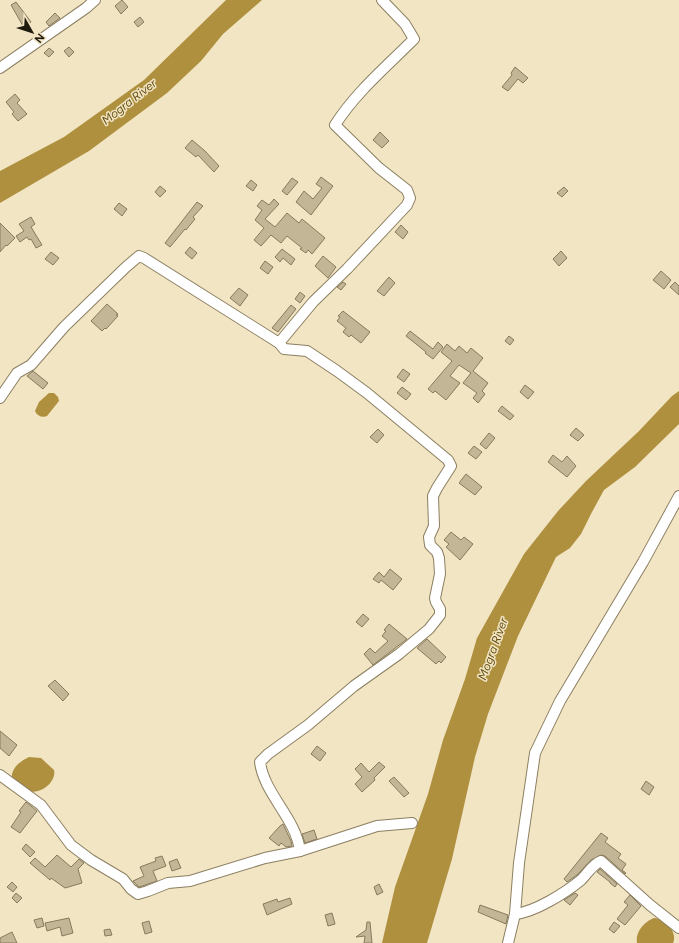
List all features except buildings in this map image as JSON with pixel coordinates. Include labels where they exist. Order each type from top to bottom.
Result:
[{"type":"street","points":[[0,68],[95,0]]},
{"type":"street","points":[[279,343],[313,302],[348,269],[407,205],[410,198],[406,190],[379,168],[335,126],[352,101],[366,85],[414,38],[406,24],[382,0]]},
{"type":"street","points":[[0,398],[17,373],[30,364],[64,327],[139,256],[279,343],[284,349],[307,351],[337,371],[367,393],[442,454],[452,466],[436,488],[433,496],[434,526],[429,537],[430,545],[437,552],[439,558],[440,574],[435,598],[440,609],[440,614],[429,629],[399,654],[354,686],[308,725],[268,754],[260,762],[261,770],[267,783],[292,826],[299,843],[300,851]]},
{"type":"street","points":[[508,943],[515,914],[519,862],[535,753],[560,701],[643,562],[679,496]]},
{"type":"street","points":[[0,774],[41,806],[71,845],[91,860],[123,880],[138,894],[168,883],[190,881],[265,858],[300,851],[377,826],[412,823]]},
{"type":"street","points":[[515,914],[523,913],[557,897],[582,879],[597,863],[601,861],[650,905],[679,928]]},
{"type":"water","name":"Mogra River","points":[[226,0],[262,0],[223,34],[201,61],[167,93],[89,151],[0,203],[0,171],[64,137],[144,80]]},
{"type":"water","name":"Mogra River","points":[[679,391],[679,424],[635,467],[604,490],[581,534],[570,548],[556,557],[518,636],[488,714],[475,757],[452,859],[427,943],[382,943],[395,887],[428,794],[443,740],[465,679],[477,638],[524,554],[558,511],[586,481],[639,431],[672,396]]},
{"type":"water","points":[[49,393],[54,393],[58,397],[59,401],[47,416],[40,416],[35,411],[39,402]]},
{"type":"water","points":[[29,757],[41,758],[54,770],[53,779],[50,783],[43,789],[33,792],[27,790],[12,780],[13,772],[16,766]]},
{"type":"water","points":[[654,918],[666,923],[670,927],[674,935],[673,943],[637,943],[637,935],[641,928]]}]
